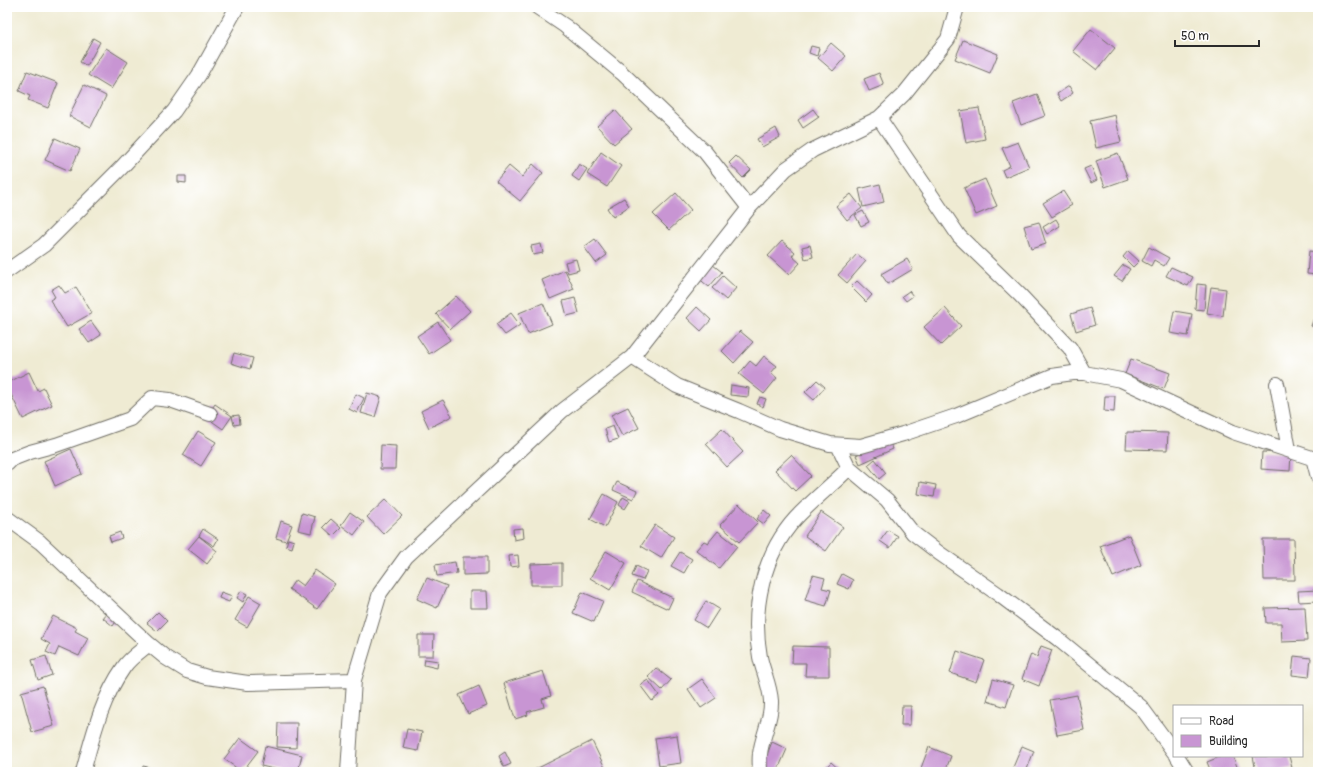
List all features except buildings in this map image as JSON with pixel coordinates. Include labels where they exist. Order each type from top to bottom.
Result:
[{"type":"street","points":[[7,272],[44,245],[122,167],[174,111],[199,75],[237,7]]},
{"type":"street","points":[[537,7],[565,26],[622,73],[705,152],[749,208]]},
{"type":"street","points":[[348,772],[354,680],[380,593],[406,557],[562,411],[632,357],[749,208],[786,169],[813,150],[879,118],[904,94],[948,39],[957,7]]},
{"type":"street","points":[[879,118],[959,236],[1020,295],[1070,348],[1084,373]]},
{"type":"street","points":[[632,357],[677,386],[780,429],[830,444],[861,446],[903,434],[956,416],[1052,376],[1084,373],[1121,380],[1233,432],[1315,459],[1318,477]]},
{"type":"street","points":[[1277,384],[1289,450]]},
{"type":"street","points":[[7,464],[12,459],[30,452],[130,419],[152,398],[170,400],[210,414]]},
{"type":"street","points":[[838,445],[849,468],[887,500],[913,533],[938,553],[998,594],[1052,635],[1140,707],[1173,751]]},
{"type":"street","points":[[760,772],[759,754],[770,716],[771,702],[759,649],[756,619],[761,588],[770,559],[781,536],[796,518],[849,468]]},
{"type":"street","points":[[7,518],[40,542],[149,644],[166,658],[187,671],[207,677],[248,683],[354,680]]},
{"type":"street","points":[[83,772],[96,724],[108,694],[124,665],[149,644]]},
{"type":"street","points":[[1178,757],[1187,772]]}]
